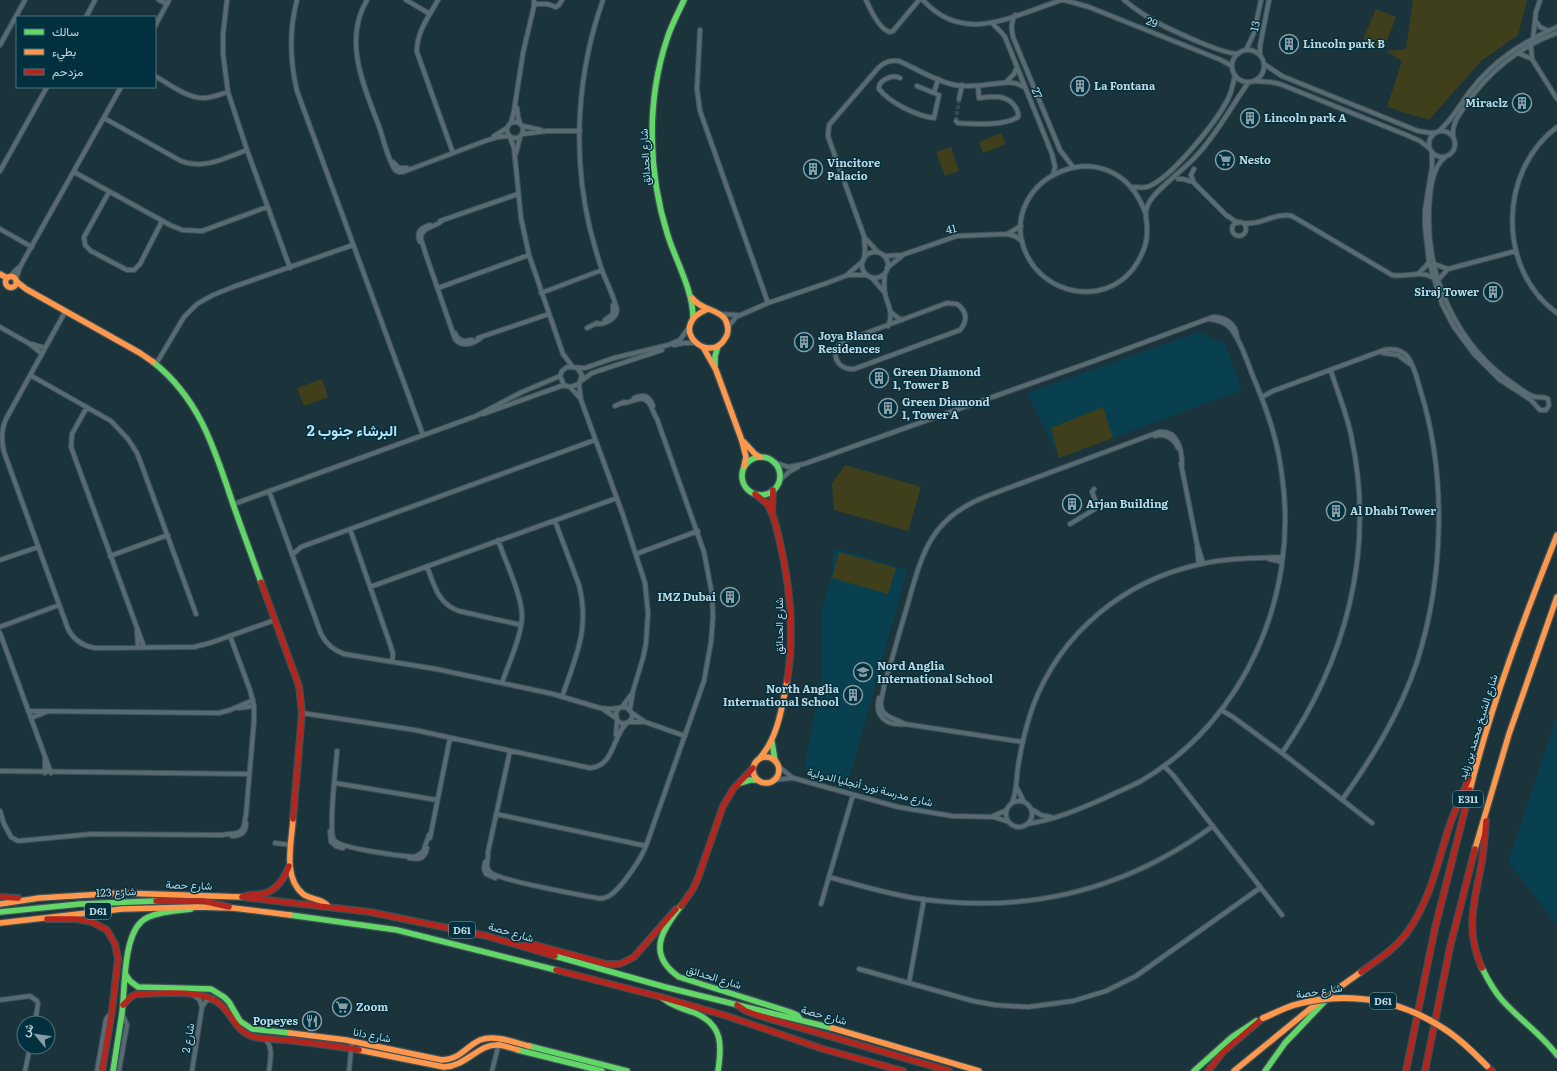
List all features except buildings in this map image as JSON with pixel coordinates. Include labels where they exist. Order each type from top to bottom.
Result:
[{"type":"main road","name":"شارع الحدائق","points":[[682,0],[663,55],[656,90],[653,125],[653,152],[656,184],[662,215],[674,254],[693,306],[693,317]]},
{"type":"main road","points":[[0,274],[140,353],[156,364],[186,394],[196,411],[211,442],[234,504],[298,686],[302,713],[290,862],[293,880],[300,890],[310,897],[325,902],[328,906]]},
{"type":"main road","points":[[9,279],[15,285],[12,287],[26,290]]},
{"type":"main road","points":[[689,294],[698,304],[708,310]]},
{"type":"main road","points":[[716,370],[715,356],[718,346],[724,340],[728,328],[726,320],[721,314],[713,310],[697,313],[693,317],[689,326],[690,336],[696,343],[703,347],[710,348],[718,346]]},
{"type":"main road","points":[[703,347],[716,370],[742,441],[746,457],[742,476],[743,484],[748,490],[766,503],[772,511]]},
{"type":"main road","points":[[742,441],[754,454],[766,457],[774,462],[780,472],[779,481],[773,490],[766,494],[755,494]]},
{"type":"main road","points":[[744,466],[750,460],[760,456]]},
{"type":"main road","points":[[772,511],[773,490]]},
{"type":"main road","name":"شارع الحدائق","points":[[772,511],[784,560],[790,603],[790,647],[781,712],[772,740]]},
{"type":"main road","name":"شارع الشيخ محمد بن زايد","points":[[1406,1071],[1435,928],[1479,754],[1520,629],[1557,535]]},
{"type":"main road","name":"E311","points":[[1425,1071],[1454,931],[1468,874],[1516,711],[1557,598]]},
{"type":"main road","points":[[736,785],[753,768],[755,762],[764,753],[772,740]]},
{"type":"main road","points":[[736,785],[750,780],[758,780],[767,783],[774,780],[778,771],[772,747],[772,740]]},
{"type":"main road","points":[[1234,1071],[1309,1009],[1389,952],[1399,943],[1414,922],[1426,898],[1451,822],[1479,754]]},
{"type":"main road","points":[[759,758],[767,757],[777,764]]},
{"type":"main road","points":[[753,768],[755,777],[758,780]]},
{"type":"main road","name":"شارع الحدائق","points":[[736,785],[725,802],[697,881],[666,926],[660,938],[660,951],[664,964],[673,974],[790,1012],[797,1015],[801,1020]]},
{"type":"main road","points":[[1487,806],[1484,850],[1472,913],[1475,948],[1483,970],[1495,990],[1510,1008],[1541,1034],[1557,1055]]},
{"type":"main road","points":[[242,897],[248,894],[265,893],[275,888],[285,877],[290,862]]},
{"type":"main road","name":"شارع حصة","points":[[0,904],[39,898],[121,892],[242,897],[328,906],[418,921],[487,936],[660,985],[801,1020],[979,1071]]},
{"type":"main road","points":[[0,897],[39,898]]},
{"type":"main road","name":"شارع 123","points":[[0,912],[32,908],[134,901],[207,902],[233,908]]},
{"type":"main road","name":"شارع الحدائق","points":[[522,946],[532,944],[606,964],[620,964],[634,957],[671,914],[681,905]]},
{"type":"main road","points":[[113,1071],[122,1014],[129,943],[136,928],[141,922],[155,915],[197,907]]},
{"type":"main road","name":"شارع حصة","points":[[0,923],[122,909],[197,907],[233,908],[325,919],[397,930],[661,997],[727,1016],[822,1049],[903,1071]]},
{"type":"main road","points":[[38,918],[57,920],[84,919],[96,923],[107,930],[115,944],[118,959],[112,1011],[102,1071]]},
{"type":"main road","name":"شارع دانا","points":[[126,975],[130,981],[138,987],[206,995],[213,998],[224,1006],[241,1031],[252,1036],[351,1048],[441,1067],[449,1067],[463,1062],[484,1047],[499,1042],[602,1071]]},
{"type":"main road","name":"شارع دانا","points":[[123,1005],[132,996],[137,994],[203,988],[218,992],[229,1002],[240,1020],[252,1029],[352,1041],[442,1060],[448,1060],[460,1056],[482,1040],[499,1042],[627,1071]]},
{"type":"main road","points":[[1265,1071],[1285,1043],[1338,989]]},
{"type":"main road","points":[[661,997],[672,1005],[703,1016],[715,1028],[721,1044],[718,1071]]},
{"type":"main road","name":"شارع حصة","points":[[1194,1071],[1239,1031],[1278,1010],[1310,1001],[1343,997],[1376,999],[1407,1008],[1437,1022],[1464,1042],[1492,1071]]},
{"type":"main road","points":[[737,1005],[746,1011],[757,1015],[949,1071]]},
{"type":"main road","points":[[1208,1071],[1223,1052],[1263,1018]]},
{"type":"main road","points":[[106,1046],[108,1055],[106,1071]]},
{"type":"street","points":[[16,16],[25,0]]},
{"type":"street","points":[[87,16],[95,0]]},
{"type":"street","points":[[156,24],[168,2],[159,0]]},
{"type":"street","points":[[227,0],[223,34],[223,54],[228,92],[267,207],[290,268]]},
{"type":"street","points":[[297,0],[292,24],[291,41],[293,69],[297,91],[423,435]]},
{"type":"street","points":[[367,0],[360,16],[357,28],[356,52],[360,74],[393,167],[396,171],[401,172],[498,137],[509,137],[514,139],[521,136],[547,131],[580,131]]},
{"type":"street","points":[[406,0],[430,14]]},
{"type":"street","points":[[438,0],[418,39],[417,52],[453,153]]},
{"type":"street","points":[[485,141],[507,127],[514,114],[522,58],[534,2],[556,7],[562,0]]},
{"type":"street","points":[[587,328],[612,320],[617,314],[617,308],[602,270],[586,210],[581,170],[580,131],[586,61],[603,0]]},
{"type":"street","points":[[866,0],[876,19],[885,30],[890,32],[919,0]]},
{"type":"street","points":[[923,0],[939,14],[951,20],[964,24],[978,25],[992,23],[1063,0]]},
{"type":"street","name":"29","points":[[1063,0],[1088,7],[1153,32],[1232,66]]},
{"type":"street","name":"29","points":[[1124,0],[1147,18],[1168,29],[1219,50],[1238,54]]},
{"type":"street","name":"13","points":[[1246,50],[1254,33],[1261,0]]},
{"type":"street","name":"13","points":[[1260,55],[1260,46],[1269,0]]},
{"type":"street","points":[[1533,38],[1535,19],[1540,0]]},
{"type":"street","name":"27","points":[[1015,15],[1011,30],[1013,37],[1060,150],[1072,167]]},
{"type":"street","points":[[0,45],[16,16]]},
{"type":"street","points":[[1535,19],[1540,27],[1549,31]]},
{"type":"street","name":"27","points":[[992,23],[1005,37],[1016,68],[1055,160],[1053,175]]},
{"type":"street","points":[[1429,148],[1430,138],[1450,120],[1471,90],[1485,74],[1508,53],[1533,38],[1557,27]]},
{"type":"street","points":[[700,30],[697,84],[700,111],[768,303]]},
{"type":"street","points":[[1452,136],[1456,119],[1473,95],[1500,67],[1531,45],[1557,32]]},
{"type":"street","points":[[1531,45],[1532,59],[1557,99]]},
{"type":"street","points":[[1246,50],[1256,52],[1260,55],[1264,64],[1282,76],[1418,130],[1431,133],[1438,131],[1447,132],[1452,136],[1455,143],[1454,149],[1451,153],[1445,156],[1435,171],[1430,204],[1429,234],[1438,280],[1451,312],[1461,330],[1474,347],[1496,371],[1514,385],[1534,396],[1548,399],[1549,405],[1546,410],[1540,410],[1531,400],[1506,385],[1491,372],[1474,354],[1449,318],[1440,298],[1432,277],[1425,233],[1425,210],[1432,167],[1432,153],[1429,148],[1420,141],[1404,134],[1280,84],[1270,82],[1248,83],[1240,81],[1235,75],[1232,66],[1235,57],[1238,54],[1246,50]]},
{"type":"street","points":[[1518,53],[1532,59]]},
{"type":"street","points":[[866,275],[862,268],[865,251],[864,236],[828,136],[829,125],[879,67],[888,61],[899,61],[938,79],[956,85],[978,86],[1006,81],[1013,82],[1024,87]]},
{"type":"street","points":[[1254,82],[1262,74],[1264,64]]},
{"type":"street","points":[[1006,81],[1014,74],[1016,68]]},
{"type":"street","points":[[1132,187],[1147,186],[1155,183],[1190,151],[1208,130],[1228,99],[1235,75]]},
{"type":"street","points":[[900,78],[895,76],[890,77],[881,83],[879,89],[897,104],[915,113],[935,118],[940,97],[934,92],[918,86]]},
{"type":"street","points":[[156,77],[188,94],[199,98],[210,97],[228,92]]},
{"type":"street","points":[[934,92],[938,79]]},
{"type":"street","points":[[1145,212],[1153,197],[1189,164],[1210,140],[1248,83]]},
{"type":"street","points":[[960,99],[962,85]]},
{"type":"street","points":[[956,121],[958,123],[989,123],[1012,120],[1018,117],[1019,114],[1015,106],[1003,98],[996,96],[979,98],[978,86]]},
{"type":"street","points":[[0,171],[46,88]]},
{"type":"street","points":[[9,279],[20,267],[32,247],[120,88]]},
{"type":"street","points":[[515,162],[517,145],[521,136],[521,125],[517,114],[516,96]]},
{"type":"street","points":[[104,118],[181,161],[192,164],[210,163],[247,150]]},
{"type":"street","points":[[510,123],[514,122],[547,131]]},
{"type":"street","points":[[476,416],[522,392],[560,376],[564,368],[563,354],[529,255],[518,194],[513,145],[507,131],[507,127]]},
{"type":"street","points":[[1557,127],[1536,148],[1525,166],[1517,186],[1512,208],[1512,230],[1516,251],[1522,268],[1530,283],[1541,298],[1557,313]]},
{"type":"street","points":[[1432,153],[1438,156],[1445,156]]},
{"type":"street","points":[[1087,166],[1102,169],[1119,176],[1132,187],[1145,212],[1147,232],[1146,243],[1138,262],[1126,277],[1118,283],[1097,291],[1081,292],[1066,290],[1045,279],[1032,264],[1022,241],[1023,216],[1031,196],[1044,181],[1053,175],[1072,167],[1087,166]]},
{"type":"street","points":[[1193,182],[1191,175],[1194,169]]},
{"type":"street","points":[[74,172],[162,221],[182,230],[195,232],[208,229],[267,207]]},
{"type":"street","points":[[1178,179],[1183,178],[1193,182],[1226,215],[1245,226],[1245,232]]},
{"type":"street","points":[[109,192],[84,237],[85,245],[91,251],[127,270],[134,270],[140,264],[162,221]]},
{"type":"street","points":[[518,194],[442,221],[427,228],[421,239],[451,326],[456,336],[462,340],[466,341],[481,338],[549,314]]},
{"type":"street","points":[[1226,215],[1233,233],[1236,236],[1240,236],[1254,224]]},
{"type":"street","points":[[1232,228],[1234,225],[1240,223],[1254,224],[1281,215],[1292,216],[1392,275],[1399,276],[1418,273],[1432,277]]},
{"type":"street","name":"41","points":[[1007,234],[1022,226]]},
{"type":"street","points":[[0,229],[32,247]]},
{"type":"street","name":"41","points":[[902,255],[957,236],[1007,234],[1015,236],[1022,241]]},
{"type":"street","points":[[864,236],[879,253],[884,256],[887,262],[885,273],[885,294],[891,311],[902,320]]},
{"type":"street","points":[[156,364],[184,317],[197,304],[213,295],[353,245]]},
{"type":"street","points":[[1438,280],[1448,269],[1516,251]]},
{"type":"street","points":[[728,328],[732,320],[740,315],[768,303],[848,274],[870,253],[879,253]]},
{"type":"street","points":[[438,288],[529,255]]},
{"type":"street","points":[[884,256],[902,255]]},
{"type":"street","points":[[887,268],[902,255]]},
{"type":"street","points":[[1418,273],[1429,262]]},
{"type":"street","points":[[1434,264],[1448,269]]},
{"type":"street","points":[[541,292],[602,270]]},
{"type":"street","points":[[848,274],[878,277],[885,273]]},
{"type":"street","points":[[871,277],[885,294]]},
{"type":"street","points":[[947,303],[952,303],[961,307],[966,316],[966,321],[960,330],[854,369],[846,369],[838,363],[835,354],[836,349],[842,342],[888,326],[947,303]]},
{"type":"street","points":[[888,326],[891,311]]},
{"type":"street","points":[[65,312],[6,419],[3,425],[2,438],[4,452],[68,629],[76,640],[82,644],[95,648],[194,647],[275,620]]},
{"type":"street","points":[[721,314],[740,315]]},
{"type":"street","points":[[779,481],[789,472],[804,464],[1208,319],[1221,321],[1231,328],[1238,340],[1261,395],[1275,439],[1283,477],[1285,520],[1282,560],[1277,595],[1262,640],[1245,675],[1222,708],[1193,742],[1165,765],[1142,780],[1082,808],[1027,824],[1022,827],[1016,827],[1009,822],[1006,816],[1007,810],[1016,794],[1023,742],[1029,720],[1042,686],[1059,656],[1086,624],[1105,608],[1138,586],[1170,572],[1201,564],[1265,558],[1282,560]]},
{"type":"street","points":[[564,368],[572,366],[578,368],[589,367],[614,358],[651,350],[676,342],[684,336],[689,326]]},
{"type":"street","points":[[0,327],[30,344],[42,354]]},
{"type":"street","points":[[570,388],[592,374],[677,344],[696,343]]},
{"type":"street","points":[[30,344],[45,348]]},
{"type":"street","points":[[1261,395],[1376,354],[1388,352],[1398,355],[1408,361],[1414,370],[1433,439],[1437,484],[1438,528],[1432,596],[1423,640],[1409,683],[1390,725],[1376,752],[1342,800]]},
{"type":"street","points":[[563,354],[572,366]]},
{"type":"street","points":[[302,713],[397,727],[590,768],[600,766],[605,763],[619,733],[632,718],[631,711],[633,691],[643,658],[648,628],[648,613],[645,583],[636,554],[581,400],[581,373],[578,368]]},
{"type":"street","points":[[1282,753],[1309,710],[1332,662],[1347,613],[1358,562],[1360,500],[1356,458],[1349,423],[1330,371]]},
{"type":"street","points":[[30,375],[114,424],[123,432],[133,446],[168,535],[196,614]]},
{"type":"street","points":[[560,376],[564,384],[581,400]]},
{"type":"street","points":[[234,504],[476,416],[491,412],[564,384]]},
{"type":"street","points":[[510,751],[484,866],[486,874],[490,877],[597,898],[605,898],[612,894],[635,867],[646,846],[704,681],[710,655],[713,629],[712,594],[709,573],[698,531],[657,419],[650,404],[646,400],[639,399],[615,406]]},
{"type":"street","points":[[87,407],[72,434],[70,443],[144,647]]},
{"type":"street","points":[[1023,742],[889,722],[883,719],[879,713],[878,703],[923,554],[933,537],[948,519],[955,513],[980,499],[1141,440],[1157,435],[1164,435],[1170,438],[1176,445],[1182,465],[1201,564]]},
{"type":"street","points":[[292,555],[301,547],[595,440]]},
{"type":"street","points":[[774,462],[788,467],[804,464]]},
{"type":"street","points":[[1070,524],[1095,509],[1096,502],[1092,492],[1094,489]]},
{"type":"street","points":[[269,491],[321,634],[328,644],[338,652],[502,683],[562,697],[600,708],[610,709],[621,707],[631,711],[645,722],[685,736]]},
{"type":"street","points":[[370,587],[617,498]]},
{"type":"street","points":[[555,520],[578,585],[581,596],[583,618],[583,629],[578,650],[562,697]]},
{"type":"street","points":[[350,529],[391,647],[393,654],[392,661]]},
{"type":"street","points":[[636,554],[698,531]]},
{"type":"street","points":[[110,556],[168,535]]},
{"type":"street","points":[[498,540],[522,612],[521,625],[502,683]]},
{"type":"street","points":[[289,546],[301,547]]},
{"type":"street","points":[[0,560],[38,547]]},
{"type":"street","points":[[427,566],[438,596],[451,608],[521,625]]},
{"type":"street","points":[[0,627],[59,605]]},
{"type":"street","points":[[136,627],[138,647]]},
{"type":"street","points":[[0,633],[51,773]]},
{"type":"street","points":[[0,812],[9,838],[18,843],[88,834],[237,836],[243,834],[246,828],[254,706],[230,636]]},
{"type":"street","points":[[615,740],[617,720],[616,713],[633,691]]},
{"type":"street","points":[[28,711],[213,713],[225,712],[253,700]]},
{"type":"street","points":[[236,708],[254,706]]},
{"type":"street","points":[[600,708],[622,724],[645,722]]},
{"type":"street","points":[[1222,708],[1372,823]]},
{"type":"street","points":[[31,718],[42,713],[52,711]]},
{"type":"street","points":[[338,751],[332,821],[329,836],[332,844],[338,847],[355,848],[399,855],[417,860],[423,858],[426,852],[450,738]]},
{"type":"street","points":[[44,752],[45,773]]},
{"type":"street","name":"شارع مدرسة نورد أنجليا الدولية","points":[[777,764],[792,778]]},
{"type":"street","points":[[1165,765],[1282,915]]},
{"type":"street","points":[[0,773],[250,774]]},
{"type":"street","name":"شارع مدرسة نورد أنجليا الدولية","points":[[774,780],[792,778],[898,807],[933,814],[962,817],[990,817],[1009,822]]},
{"type":"street","points":[[335,783],[437,800]]},
{"type":"street","points":[[1017,784],[1018,792],[1024,802],[1031,809],[1041,815],[1049,817],[1057,816]]},
{"type":"street","points":[[821,904],[853,795]]},
{"type":"street","points":[[1012,803],[1018,801],[1024,802]]},
{"type":"street","points":[[1027,824],[1031,818],[1031,809]]},
{"type":"street","name":"شارع مدرسة نورد أنجليا الدولية","points":[[990,817],[1007,810]]},
{"type":"street","points":[[496,814],[646,846]]},
{"type":"street","points":[[829,877],[889,893],[924,899],[959,902],[1033,901],[1066,895],[1105,883],[1147,866],[1181,848],[1213,826]]},
{"type":"street","points":[[275,844],[291,845]]},
{"type":"street","points":[[860,970],[973,1001],[1003,1006],[1040,1006],[1062,1003],[1084,998],[1116,986],[1146,970],[1260,888]]},
{"type":"street","points":[[909,983],[924,899]]},
{"type":"street","points":[[192,994],[199,999],[202,1007]]},
{"type":"street","points":[[0,1000],[30,996],[37,1001],[37,1015]]},
{"type":"street","points":[[202,1007],[206,1001],[213,998]]},
{"type":"street","name":"شارع 2","points":[[192,1071],[202,1007]]},
{"type":"street","points":[[97,1071],[106,1019],[112,1011]]},
{"type":"street","points":[[119,1071],[127,1025],[122,1014]]},
{"type":"street","points":[[264,1038],[271,1050],[269,1071]]},
{"type":"street","points":[[271,1050],[280,1040]]},
{"type":"street","points":[[349,1071],[352,1041]]},
{"type":"street","points":[[492,1071],[499,1042]]},
{"type":"street","points":[[25,1071],[28,1055]]},
{"type":"shaded area","points":[[1413,0],[1527,0],[1518,35],[1481,61],[1429,120],[1387,107],[1402,61],[1386,51],[1406,49]]},
{"type":"shaded area","points":[[1376,9],[1396,17],[1383,51],[1362,42]]},
{"type":"shaded area","points":[[1001,133],[1006,144],[983,153],[979,142]]},
{"type":"shaded area","points":[[951,147],[959,171],[945,176],[936,152]]},
{"type":"shaded area","points":[[1199,332],[1225,343],[1242,390],[1059,458],[1027,393]]},
{"type":"shaded area","points":[[322,379],[328,397],[304,406],[297,388]]},
{"type":"shaded area","points":[[1103,407],[1113,438],[1059,458],[1051,428]]},
{"type":"shaded area","points":[[845,465],[921,487],[908,531],[834,510],[832,484]]},
{"type":"shaded area","points":[[834,548],[907,570],[848,783],[804,769],[822,676],[822,608],[831,578]]},
{"type":"shaded area","points":[[839,552],[896,568],[888,594],[832,578]]},
{"type":"shaded area","points":[[1557,715],[1557,924],[1508,862]]},
{"type":"tunnel","points":[[956,121],[959,99]]},
{"type":"traffic: fast","points":[[684,0],[669,34],[660,63],[655,88],[652,138],[656,188],[661,212],[668,236],[687,287],[693,317]]},
{"type":"traffic: fast","points":[[715,366],[715,356],[718,346]]},
{"type":"traffic: fast","points":[[153,362],[183,392],[204,427],[220,464],[236,514],[261,582]]},
{"type":"traffic: fast","points":[[757,457],[765,457],[775,462],[779,469],[780,476],[779,483],[775,490],[765,495],[757,495],[747,490],[745,487],[742,480],[742,472],[747,462],[750,460],[757,457]]},
{"type":"traffic: fast","points":[[772,742],[775,761]]},
{"type":"traffic: fast","points":[[740,783],[750,780],[758,780]]},
{"type":"traffic: fast","points":[[0,912],[80,904],[156,901]]},
{"type":"traffic: fast","points":[[681,906],[668,924],[660,942],[660,951],[663,960],[669,968],[679,977],[790,1012],[797,1015],[801,1020]]},
{"type":"traffic: fast","points":[[113,1071],[122,1013],[128,952],[135,930],[141,922],[151,916],[164,912],[191,909]]},
{"type":"traffic: fast","points":[[290,915],[397,930],[556,970]]},
{"type":"traffic: fast","points":[[555,956],[665,987],[832,1028]]},
{"type":"traffic: fast","points":[[1482,968],[1491,985],[1502,1000],[1544,1040],[1557,1055]]},
{"type":"traffic: fast","points":[[126,975],[130,981],[138,987],[211,989],[224,997],[229,1002],[240,1021],[252,1029],[290,1033]]},
{"type":"traffic: fast","points":[[661,997],[673,1005],[695,1013],[711,1023],[716,1030],[720,1044],[718,1071]]},
{"type":"traffic: fast","points":[[1265,1071],[1285,1043],[1326,1000]]},
{"type":"traffic: fast","points":[[1194,1071],[1232,1037],[1256,1021]]},
{"type":"traffic: fast","points":[[529,1046],[627,1071]]},
{"type":"traffic: fast","points":[[518,1050],[602,1071]]},
{"type":"traffic: slow","points":[[0,274],[7,278]]},
{"type":"traffic: slow","points":[[9,277],[13,277],[15,278],[16,282],[15,286],[9,287],[6,284],[6,280],[9,277]]},
{"type":"traffic: slow","points":[[16,281],[26,289],[140,353],[153,362]]},
{"type":"traffic: slow","points":[[692,298],[700,305],[722,315],[726,321],[728,331],[726,337],[719,345],[710,348],[702,346],[694,341],[690,334],[690,325],[695,316],[708,309]]},
{"type":"traffic: slow","points":[[703,347],[716,370],[742,441],[746,457],[744,466]]},
{"type":"traffic: slow","points":[[744,442],[755,454],[760,457]]},
{"type":"traffic: slow","points":[[1470,790],[1498,693],[1557,535]]},
{"type":"traffic: slow","points":[[1475,849],[1509,734],[1557,597]]},
{"type":"traffic: slow","points":[[759,759],[771,742],[775,732],[781,712],[787,681]]},
{"type":"traffic: slow","points":[[766,757],[775,761],[779,770],[775,779],[766,783],[757,779],[753,770],[757,761],[766,757]]},
{"type":"traffic: slow","points":[[293,819],[290,848],[290,869],[292,878],[296,887],[303,894],[326,903],[328,906]]},
{"type":"traffic: slow","points":[[0,904],[39,898],[121,893],[242,897]]},
{"type":"traffic: slow","points":[[0,923],[122,909],[197,907],[233,908],[290,915]]},
{"type":"traffic: slow","points":[[1234,1071],[1316,1004],[1361,972]]},
{"type":"traffic: slow","points":[[1263,1018],[1294,1005],[1331,998],[1350,998],[1386,1003],[1421,1016],[1445,1029],[1464,1044],[1487,1066]]},
{"type":"traffic: slow","points":[[832,1028],[979,1071]]},
{"type":"traffic: slow","points":[[290,1033],[346,1040],[442,1060],[454,1057],[480,1040],[486,1038],[498,1038],[529,1046]]},
{"type":"traffic: slow","points":[[359,1050],[444,1067],[459,1063],[485,1047],[492,1045],[499,1045],[518,1050]]},
{"type":"traffic: jam","points":[[772,511],[773,490]]},
{"type":"traffic: jam","points":[[755,494],[767,504],[773,516],[783,555],[791,627],[791,645],[787,681]]},
{"type":"traffic: jam","points":[[261,582],[299,686],[302,713],[293,819]]},
{"type":"traffic: jam","points":[[681,906],[693,889],[698,878],[723,806],[734,788],[753,768]]},
{"type":"traffic: jam","points":[[1361,972],[1396,945],[1414,922],[1427,895],[1450,824],[1469,778]]},
{"type":"traffic: jam","points":[[1406,1071],[1435,928],[1470,790]]},
{"type":"traffic: jam","points":[[1482,968],[1473,940],[1472,927],[1474,902],[1482,861],[1486,821]]},
{"type":"traffic: jam","points":[[1425,1071],[1450,947],[1475,849]]},
{"type":"traffic: jam","points":[[242,897],[271,891],[285,876],[289,866]]},
{"type":"traffic: jam","points":[[0,897],[18,898]]},
{"type":"traffic: jam","points":[[242,897],[370,912],[487,936],[555,956]]},
{"type":"traffic: jam","points":[[156,901],[203,901],[229,907]]},
{"type":"traffic: jam","points":[[522,946],[532,944],[606,964],[620,964],[634,957],[676,909]]},
{"type":"traffic: jam","points":[[47,919],[76,919],[92,922],[107,930],[115,944],[118,959],[112,1011],[102,1071]]},
{"type":"traffic: jam","points":[[556,970],[661,997],[727,1016],[823,1049],[903,1071]]},
{"type":"traffic: jam","points":[[123,1005],[132,996],[137,994],[196,994],[216,1001],[224,1008],[239,1028],[251,1036],[264,1039],[287,1040],[359,1050]]},
{"type":"traffic: jam","points":[[737,1005],[746,1011],[757,1015],[949,1071]]},
{"type":"traffic: jam","points":[[1208,1071],[1223,1052],[1263,1018]]},
{"type":"traffic: jam","points":[[1487,1066],[1492,1071]]},
{"type":"place","name":"Lincoln park B","points":[[1289,44]]},
{"type":"place","name":"La Fontana","points":[[1080,86]]},
{"type":"place","name":"Miraclz","points":[[1522,103]]},
{"type":"place","name":"Lincoln park A","points":[[1250,118]]},
{"type":"place","name":"Nesto","points":[[1225,160]]},
{"type":"place","name":"Vincitore Palacio","points":[[813,169]]},
{"type":"place","name":"Siraj Tower","points":[[1493,292]]},
{"type":"place","name":"Joya Blanca Residences","points":[[804,342]]},
{"type":"place","name":"Green Diamond 1, Tower B","points":[[879,378]]},
{"type":"place","name":"Green Diamond 1, Tower A","points":[[888,408]]},
{"type":"place","name":"Arjan Building","points":[[1072,504]]},
{"type":"place","name":"Al Dhabi Tower","points":[[1336,511]]},
{"type":"place","name":"IMZ Dubai","points":[[730,597]]},
{"type":"place","name":"Nord Anglia International School","points":[[863,672]]},
{"type":"place","name":"North Anglia International School","points":[[853,695]]},
{"type":"place","name":"Zoom","points":[[342,1007]]},
{"type":"place","name":"Popeyes","points":[[312,1021]]},
{"type":"district","name":"البرشاء جنوب 2","points":[[352,431]]}]
